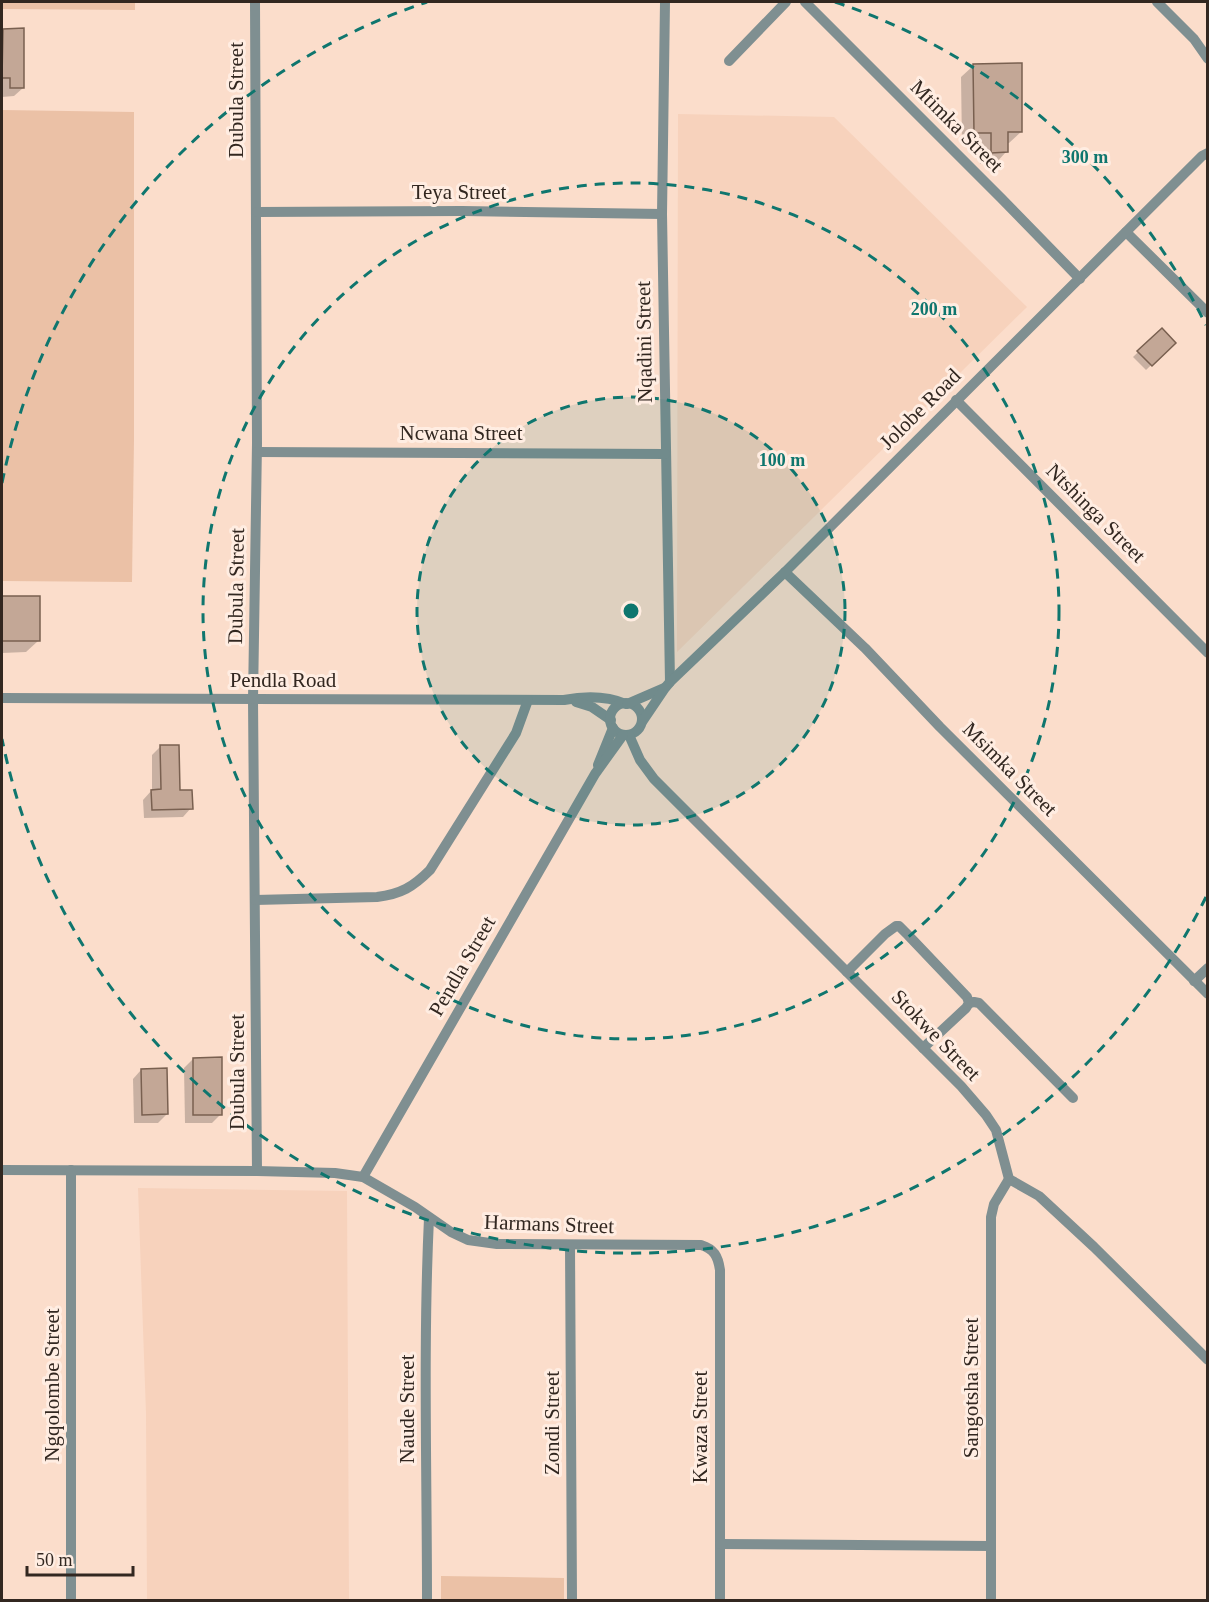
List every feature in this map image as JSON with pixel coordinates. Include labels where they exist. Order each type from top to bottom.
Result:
[{"type":"street","name":"Dubula Street","points":[[255,2],[257,452],[253,700],[257,1171]]},
{"type":"street","name":"Nqadini Street","points":[[665,2],[662,214],[667,685]]},
{"type":"street","points":[[729,61],[786,2]]},
{"type":"street","name":"Mtimka Street","points":[[805,2],[1080,279]]},
{"type":"street","points":[[1157,2],[1194,39],[1208,59]]},
{"type":"street","points":[[1194,39],[1208,47]]},
{"type":"street","name":"Jolobe Road","points":[[642,722],[667,685],[785,572],[1205,154],[1208,142]]},
{"type":"street","name":"Teya Street","points":[[257,212],[462,211],[662,214]]},
{"type":"street","points":[[1126,232],[1208,314]]},
{"type":"street","name":"Ntshinga Street","points":[[956,400],[1208,653]]},
{"type":"street","name":"Ncwana Street","points":[[257,452],[665,454]]},
{"type":"street","name":"Msimka Street","points":[[785,572],[865,648],[948,735],[1208,994]]},
{"type":"street","name":"Jolobe Road","points":[[627,704],[667,685]]},
{"type":"street","name":"Pendla Road","points":[[2,698],[253,700],[564,700],[582,698],[610,699],[627,704]]},
{"type":"street","points":[[255,900],[393,895],[403,892],[421,879],[430,870],[516,733],[528,700]]},
{"type":"street","name":"Pendla Road","points":[[564,700],[592,706],[619,730]]},
{"type":"street","points":[[627,704],[634,705],[642,715],[640,728],[635,732],[619,730],[611,715],[617,707],[627,704]]},
{"type":"street","name":"Pendla Street","points":[[363,1177],[595,774],[599,759],[619,730]]},
{"type":"street","name":"Stokwe Street","points":[[619,730],[654,779],[961,1086],[996,1130],[1009,1179]]},
{"type":"street","points":[[847,972],[885,934],[899,926],[967,997],[969,1003],[922,1048]]},
{"type":"street","points":[[1194,981],[1208,968]]},
{"type":"street","points":[[969,1003],[979,1003],[1072,1098]]},
{"type":"street","name":"Harmans Street","points":[[2,1170],[335,1173],[363,1177],[408,1203],[451,1232],[468,1240],[497,1244],[701,1245],[716,1254]]},
{"type":"street","name":"Ngqolombe Street","points":[[71,1170],[71,1600]]},
{"type":"street","points":[[1009,1179],[1046,1202],[1208,1360]]},
{"type":"street","name":"Sangotsha Street","points":[[991,1600],[991,1217],[994,1204],[1009,1179]]},
{"type":"street","name":"Naude Street","points":[[427,1600],[426,1374],[429,1218]]},
{"type":"street","name":"Zondi Street","points":[[570,1245],[572,1600]]},
{"type":"street","name":"Kwaza Street","points":[[716,1254],[720,1270],[720,1600]]},
{"type":"street","points":[[720,1544],[991,1546]]},
{"type":"shaded area","points":[[2,2],[135,2],[135,10],[2,9]]},
{"type":"shaded area","points":[[2,110],[134,112],[132,582],[2,581]]},
{"type":"shaded area","points":[[678,114],[834,117],[1027,307],[677,652]]},
{"type":"shaded area","points":[[138,1188],[347,1191],[349,1600],[147,1600],[146,1413]]},
{"type":"shaded area","points":[[441,1576],[564,1578],[564,1600],[441,1600]]},
{"type":"building","points":[[24,28],[24,88],[10,88],[10,78],[2,78],[3,29]]},
{"type":"building","points":[[1022,63],[1022,132],[1008,132],[1008,152],[991,153],[991,133],[974,133],[973,64]]},
{"type":"building","points":[[1162,328],[1176,343],[1152,366],[1137,351]]},
{"type":"building","points":[[2,596],[40,596],[40,641],[2,641]]},
{"type":"building","points":[[160,745],[179,745],[180,790],[192,790],[193,809],[152,810],[151,790],[161,789]]},
{"type":"building","points":[[222,1057],[222,1115],[193,1115],[193,1058]]},
{"type":"building","points":[[167,1068],[168,1114],[142,1115],[141,1069]]}]
